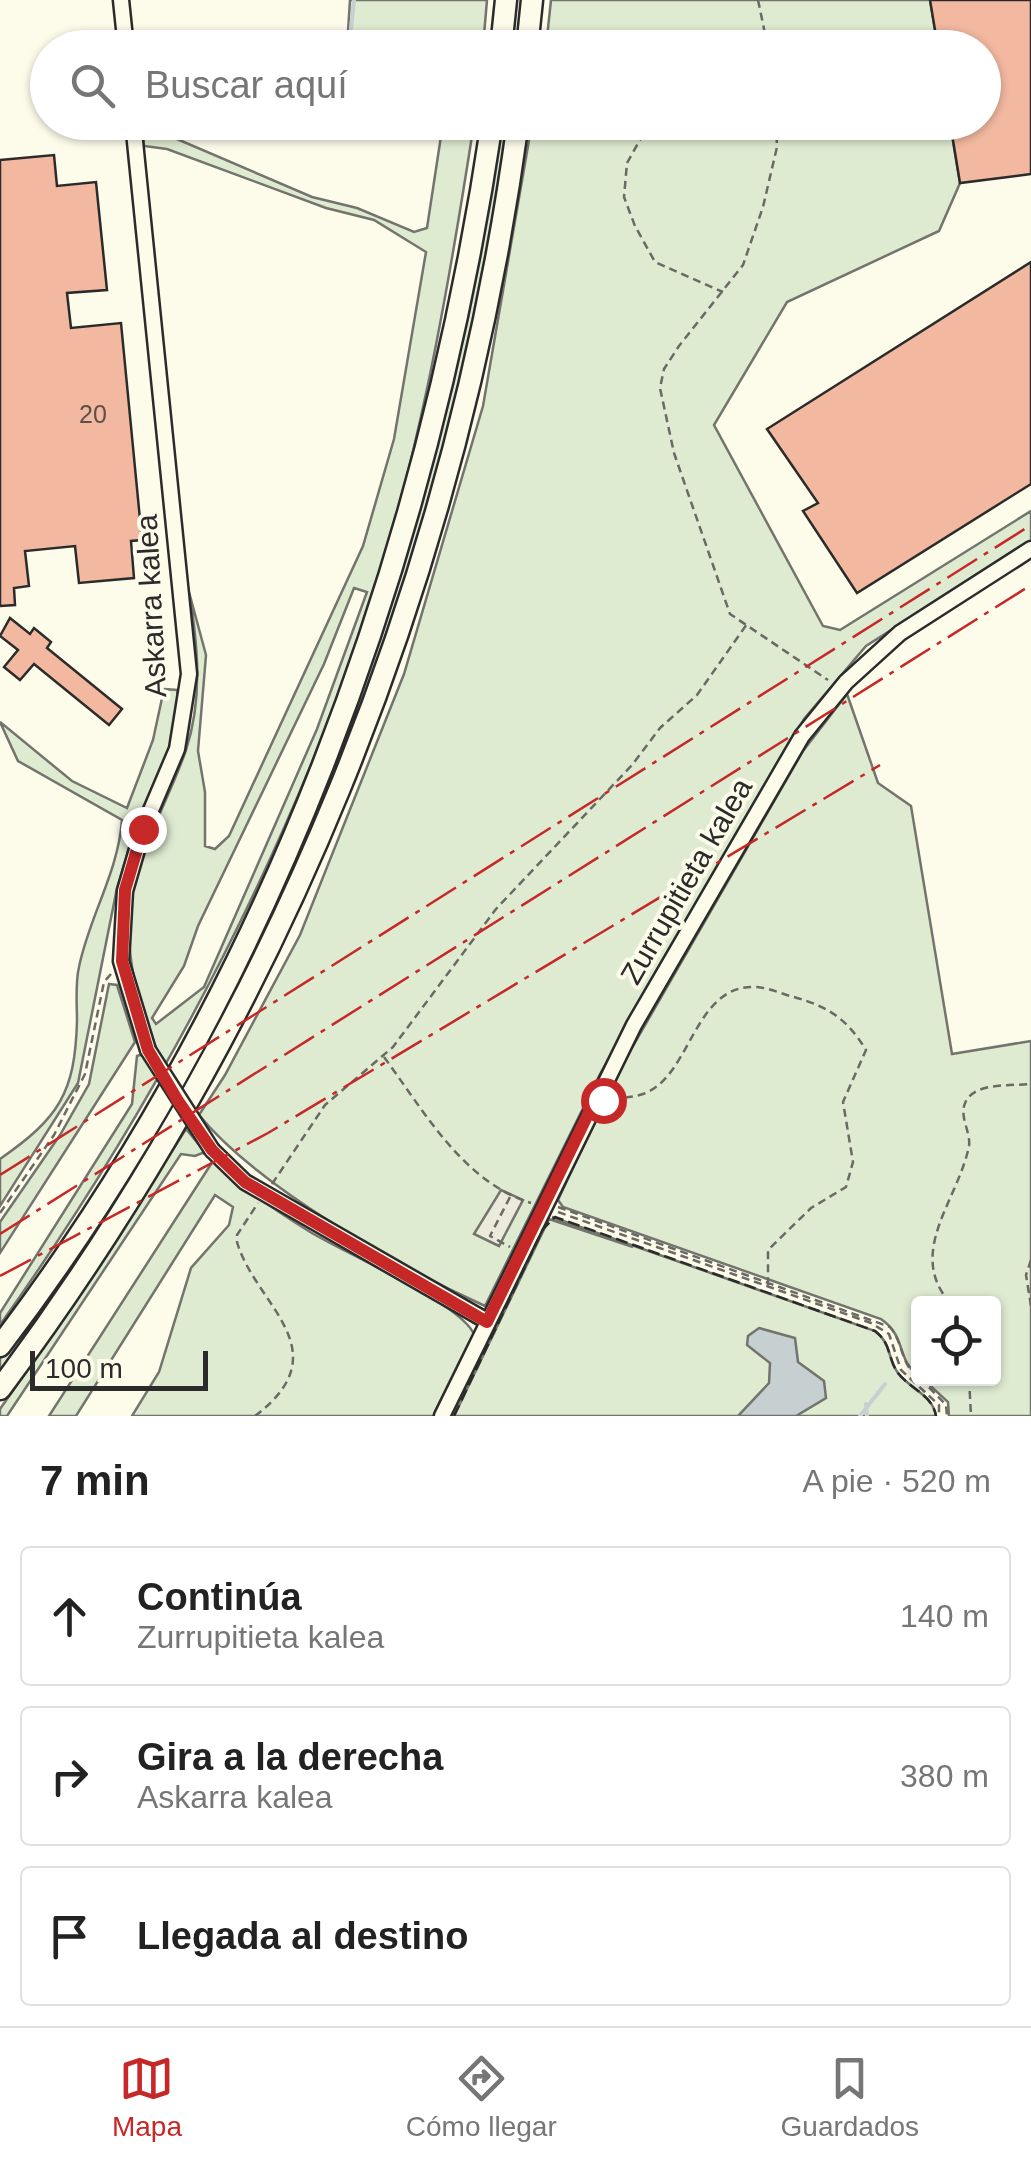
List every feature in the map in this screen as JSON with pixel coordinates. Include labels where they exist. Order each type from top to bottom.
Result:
[{"type":"highway","points":[[503,30],[506,0]]},
{"type":"highway","points":[[529,30],[532,0]]},
{"type":"highway","points":[[0,1346],[78,1234],[164,1093],[283,860],[334,737],[397,556],[428,451],[469,269],[489,140]]},
{"type":"highway","points":[[0,1389],[105,1239],[176,1124],[245,999],[356,751],[422,564],[452,462],[493,280],[515,140]]},
{"type":"street","points":[[121,0],[124,30]]},
{"type":"street","name":"Askarra kalea","points":[[136,140],[189,674],[176,749],[143,829],[125,890],[122,961],[148,1050],[212,1150],[245,1182],[487,1322]]},
{"type":"street","name":"Zurrupitieta kalea","points":[[442,1416],[520,1252],[549,1207],[594,1102],[802,736],[839,690],[900,633],[1031,549]]},
{"type":"path","points":[[758,0],[764,30]]},
{"type":"path","points":[[640,140],[627,163],[624,197],[634,226],[654,262],[723,292]]},
{"type":"path","points":[[777,140],[763,207],[743,265],[679,346],[664,369],[660,388],[674,452],[730,614],[839,690]]},
{"type":"path","points":[[255,1416],[286,1381],[292,1347],[277,1308],[237,1242],[237,1235],[325,1106],[383,1056],[419,1017],[496,909],[632,766],[660,728],[697,695],[747,624]]},
{"type":"path","points":[[0,1213],[54,1135],[86,1074],[104,982],[122,961]]},
{"type":"path","points":[[594,1102],[644,1094],[662,1082],[699,1023],[728,993],[755,987],[821,1005],[848,1022],[866,1050],[843,1102],[853,1162],[846,1187],[811,1208],[768,1250],[768,1285]]},
{"type":"path","points":[[383,1056],[470,1166],[511,1195],[890,1327],[898,1337],[903,1363],[911,1370]]},
{"type":"path","points":[[944,1296],[933,1284],[930,1268],[947,1200],[970,1141],[963,1114],[966,1100],[980,1089],[1031,1084]]},
{"type":"path","points":[[511,1195],[490,1236],[520,1252]]},
{"type":"path","points":[[1031,1260],[1026,1275],[1031,1306]]},
{"type":"path","points":[[768,1285],[890,1334],[901,1370],[939,1406],[939,1416]]},
{"type":"path","points":[[927,1386],[946,1405],[947,1416]]},
{"type":"path","points":[[969,1386],[971,1416]]},
{"type":"green space","points":[[350,0],[487,0],[484,30],[348,30]]},
{"type":"green space","points":[[551,0],[930,0],[935,30],[548,30]]},
{"type":"green space","points":[[143,140],[179,140],[312,197],[357,208],[414,232],[427,228],[440,140],[471,140],[441,321],[413,452],[378,582],[323,736],[202,998],[106,1164],[0,1325],[0,1313],[132,1104],[137,1056],[155,1050],[131,963],[130,909],[139,868],[179,770],[195,711],[197,671],[189,592],[206,655],[198,751],[205,792],[205,846],[215,849],[229,836],[363,546],[394,439],[426,252],[374,220],[326,208],[167,149],[144,146]],"holes":[[[354,588],[367,592],[317,729],[204,987],[156,1024],[152,1018],[184,966],[198,926],[324,664]]]},
{"type":"green space","points":[[498,140],[508,140],[488,258],[423,526],[381,658],[333,787],[278,914],[217,1037],[149,1157],[0,1376],[0,1357],[136,1158],[357,700],[392,600],[459,355]]},
{"type":"green space","points":[[529,140],[953,140],[960,183],[939,231],[787,302],[714,425],[823,626],[840,630],[1031,511],[1031,541],[866,646],[804,719],[600,1074],[485,1306],[412,1270],[293,1197],[256,1170],[199,1115],[225,1075],[300,935],[404,674],[483,406]]},
{"type":"green space","points":[[164,689],[177,690],[179,701],[170,749],[136,825],[117,888],[78,1083],[0,1206],[0,1159],[50,1116],[67,1085],[76,1046],[79,967],[115,858],[122,820],[18,761],[0,722],[72,781],[127,808],[153,740]]},
{"type":"green space","points":[[847,694],[878,783],[911,806],[952,1054],[1031,1041],[1031,1416],[949,1416],[948,1402],[931,1386],[1001,1386],[1001,1296],[911,1296],[911,1369],[895,1333],[881,1319],[563,1207],[558,1200],[614,1079],[803,751]]},
{"type":"green space","points":[[109,984],[117,985],[135,1042],[0,1253],[0,1222],[60,1135],[89,1084]]},
{"type":"green space","points":[[186,1129],[205,1152],[195,1156],[181,1154],[7,1416],[0,1416],[0,1409],[76,1301]]},
{"type":"green space","points":[[213,1161],[294,1222],[400,1279],[467,1324],[475,1337],[437,1416],[132,1416],[159,1372],[191,1268],[229,1225],[233,1207],[215,1195],[76,1416],[49,1416]]},
{"type":"green space","points":[[552,1217],[875,1331],[884,1341],[898,1373],[926,1397],[936,1416],[454,1416],[549,1219],[633,1247]]},
{"type":"shaded area","points":[[501,1190],[523,1200],[499,1246],[474,1234]]},
{"type":"shaded area","points":[[759,1328],[795,1338],[798,1362],[824,1381],[826,1398],[796,1416],[738,1416],[769,1383],[770,1363],[747,1345],[748,1336]]},
{"type":"building","points":[[930,0],[1031,0],[1031,174],[960,183],[953,140],[1001,140],[1001,30],[935,30]]},
{"type":"building","points":[[54,155],[57,186],[96,182],[107,290],[67,293],[71,328],[121,323],[142,540],[131,541],[134,578],[79,583],[75,546],[25,551],[29,586],[14,588],[15,605],[0,606],[0,160]]},
{"type":"building","points":[[1031,262],[1031,484],[857,593],[803,511],[818,503],[767,429]]},
{"type":"building","points":[[10,618],[30,634],[34,628],[51,642],[47,648],[122,709],[109,725],[34,664],[20,680],[4,667],[18,650],[0,636]]},
{"type":"waterway","points":[[351,30],[354,0]]},
{"type":"waterway","points":[[860,1416],[885,1384]]},
{"type":"waterway","points":[[866,1404],[867,1416]]},
{"type":"fence","points":[[454,1416],[543,1229],[555,1217],[875,1331],[884,1341],[898,1373],[926,1397],[936,1416]]},
{"type":"power","points":[[0,1175],[1031,525]]},
{"type":"power","points":[[0,1234],[1031,585]]},
{"type":"power","points":[[0,1276],[268,1133],[880,765]]},
{"type":"route","points":[[143,829],[125,890],[121,930],[122,961],[132,1007],[148,1050],[212,1150],[245,1182],[368,1256],[487,1322],[594,1102],[603,1100]]}]
